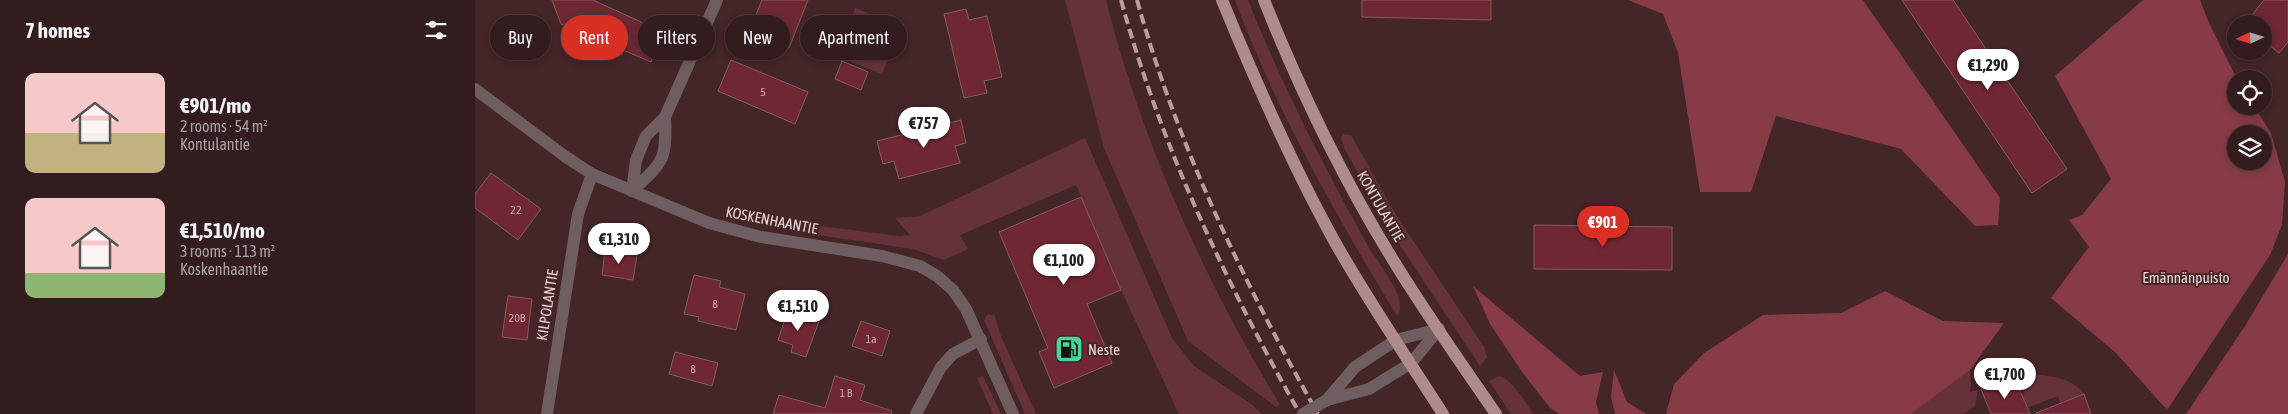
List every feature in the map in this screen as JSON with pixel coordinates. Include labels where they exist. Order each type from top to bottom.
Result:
[{"type":"main road","points":[[1223,0],[1257,84],[1310,194],[1369,301],[1443,414]]},
{"type":"main road","name":"KONTULANTIE","points":[[1264,0],[1308,105],[1339,165],[1398,268],[1496,414]]},
{"type":"street","points":[[632,191],[636,160],[646,136],[665,117],[717,0]]},
{"type":"street","name":"KOSKENHAANTIE","points":[[475,89],[566,158],[592,174],[709,223],[761,237],[889,257],[921,266],[937,276],[953,290],[966,309],[1013,414]]},
{"type":"street","points":[[632,191],[657,168],[666,145],[665,117]]},
{"type":"street","name":"KILPOLANTIE","points":[[547,414],[578,214],[592,174]]},
{"type":"street","points":[[1327,400],[1355,367],[1396,340],[1439,329]]},
{"type":"street","points":[[1303,414],[1327,400],[1369,389],[1411,363],[1439,329]]},
{"type":"street","points":[[916,414],[941,366],[953,354],[981,339]]},
{"type":"shaded area","points":[[1065,0],[1106,0],[1138,106],[1178,209],[1226,309],[1280,405],[1276,407],[1188,341],[1104,148]]},
{"type":"shaded area","points":[[1235,0],[1248,0],[1289,95],[1320,156],[1368,246],[1396,291],[1400,309],[1397,316],[1330,201],[1288,122],[1251,41]]},
{"type":"shaded area","points":[[855,8],[873,15],[852,15]]},
{"type":"shaded area","points":[[847,60],[888,60],[882,74]]},
{"type":"shaded area","points":[[1343,134],[1351,135],[1396,215],[1484,347],[1487,357],[1480,366],[1397,241],[1345,150],[1341,139]]},
{"type":"shaded area","points":[[1085,138],[1172,338],[1193,365],[1254,406],[1261,414],[1179,414],[1121,290],[1076,185],[960,235],[968,249],[944,260],[913,249],[818,235],[816,233],[817,227],[820,226],[899,236],[910,235],[895,218],[920,216]]},
{"type":"shaded area","points":[[988,314],[995,316],[1000,334],[1036,414],[1025,414],[984,320]]},
{"type":"shaded area","points":[[1970,370],[1970,392],[1978,390],[1975,406],[1963,414],[1911,414]]},
{"type":"shaded area","points":[[2026,373],[2065,380],[2079,388],[2084,394],[2060,403],[2058,396],[2027,408],[2023,397]]},
{"type":"shaded area","points":[[983,376],[1001,414],[993,414],[977,378]]},
{"type":"shaded area","points":[[1499,376],[1514,387],[1533,414],[1511,414],[1489,381]]},
{"type":"green space","points":[[1628,0],[1863,0],[2000,198],[1998,225],[1975,226],[1901,149],[1776,116],[1751,192],[1700,192],[1678,53],[1663,14]]},
{"type":"green space","name":"Emännänpuisto","points":[[2143,0],[2200,0],[2209,23],[2232,70],[2227,70],[2227,115],[2260,115],[2266,125],[2227,125],[2227,170],[2272,170],[2272,136],[2285,182],[2282,225],[2270,255],[2167,410],[2116,353],[2051,298],[2089,247],[2069,220],[2082,215],[2111,179],[2055,76]]},
{"type":"green space","points":[[2288,254],[2288,414],[2186,414],[2245,326]]},
{"type":"green space","points":[[1473,286],[1580,376],[1603,372],[1596,402],[1599,414],[1559,414],[1550,408],[1522,372],[1490,324]]},
{"type":"green space","points":[[1885,291],[1943,321],[2004,323],[1970,370],[1911,414],[1666,414],[1674,384],[1704,353],[1763,315],[1841,313]]},
{"type":"green space","points":[[1614,370],[1627,402],[1646,414],[1615,414],[1611,397]]},
{"type":"building","points":[[552,0],[593,0],[626,15],[561,15],[561,24]]},
{"type":"building","points":[[762,0],[808,0],[802,15],[800,15],[800,20],[790,45],[790,15],[756,15]]},
{"type":"building","points":[[1362,0],[1491,0],[1491,20],[1362,17]]},
{"type":"building","points":[[1902,0],[1953,0],[2067,169],[2032,193]]},
{"type":"building","points":[[2264,0],[2288,0],[2288,42],[2279,53],[2273,48],[2273,15],[2252,15]]},
{"type":"building","points":[[966,9],[969,20],[987,16],[1002,77],[984,81],[987,93],[964,98],[944,14]]},
{"type":"building","points":[[628,16],[638,21],[638,56],[628,52]]},
{"type":"building","points":[[731,60],[808,92],[795,124],[718,91]]},
{"type":"building","points":[[842,61],[868,72],[861,90],[835,79]]},
{"type":"building","points":[[961,120],[966,143],[955,146],[960,163],[899,179],[894,161],[883,164],[877,141]]},
{"type":"building","points":[[491,173],[541,209],[518,240],[475,208],[475,194]]},
{"type":"building","points":[[1081,197],[1121,290],[1087,304],[1112,363],[1054,388],[1039,352],[1048,348],[999,232]]},
{"type":"building","points":[[1534,225],[1672,227],[1672,270],[1534,269]]},
{"type":"building","points":[[605,251],[637,255],[633,280],[602,275]]},
{"type":"building","points":[[694,275],[721,281],[719,287],[745,294],[736,330],[698,321],[699,317],[684,314]]},
{"type":"building","points":[[508,296],[532,299],[527,340],[502,337]]},
{"type":"building","points":[[788,310],[819,321],[806,357],[791,352],[793,345],[778,340]]},
{"type":"building","points":[[861,321],[890,331],[882,356],[852,346]]},
{"type":"building","points":[[675,352],[718,363],[712,386],[669,374]]},
{"type":"building","points":[[835,376],[865,385],[860,400],[892,411],[891,414],[773,414],[779,395],[825,408]]},
{"type":"building","points":[[2000,381],[2003,386],[2009,384],[2011,389],[2018,386],[2030,414],[1991,414],[1981,389]]},
{"type":"building","points":[[2084,394],[2091,414],[2036,414],[2036,413]]},
{"type":"railway","points":[[1121,0],[1155,108],[1198,213],[1246,315],[1300,414]]},
{"type":"railway","points":[[1137,0],[1153,54],[1192,160],[1239,264],[1318,414]]},
{"type":"place","name":"Neste","points":[[1069,349]]}]
